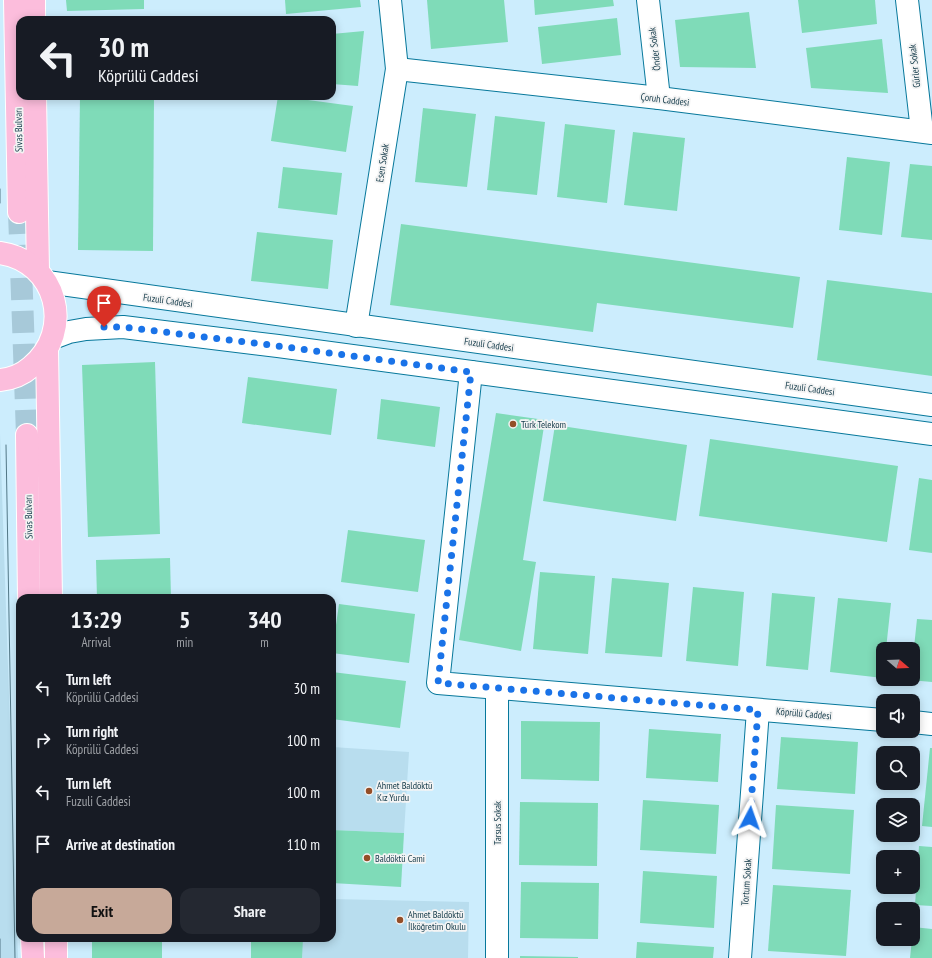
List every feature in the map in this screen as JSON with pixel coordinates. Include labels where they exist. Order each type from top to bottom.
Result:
[{"type":"highway","name":"Sivas Bulvarı","points":[[15,0],[16,53]]},
{"type":"highway","points":[[34,0],[34,16]]},
{"type":"highway","name":"Sivas Bulvarı","points":[[17,100],[19,212]]},
{"type":"highway","points":[[35,100],[42,277]]},
{"type":"highway","points":[[0,253],[15,256],[27,263],[42,277],[53,296],[56,309],[56,324],[50,344],[51,594]]},
{"type":"highway","points":[[0,380],[16,376],[28,370],[38,361],[50,344]]},
{"type":"highway","name":"Sivas Bulvarı","points":[[27,435],[28,594]]},
{"type":"highway","points":[[32,942],[33,958]]},
{"type":"highway","points":[[56,942],[56,958]]},
{"type":"street","name":"Esen Sokak","points":[[356,326],[397,68],[390,0]]},
{"type":"street","name":"Önder Sokak","points":[[648,0],[659,98]]},
{"type":"street","name":"Gürler Sokak","points":[[907,0],[927,132]]},
{"type":"street","name":"Çoruh Caddesi","points":[[397,68],[659,98],[927,132]]},
{"type":"street","name":"Fuzuli Caddesi","points":[[42,277],[356,326],[932,405]]},
{"type":"street","points":[[50,344],[69,332],[86,329],[123,327],[278,346],[932,434]]},
{"type":"street","name":"Köprülü Caddesi","points":[[471,372],[438,683],[876,719]]},
{"type":"street","name":"Tarsus Sokak","points":[[496,958],[498,689]]},
{"type":"street","name":"Tortum Sokak","points":[[740,958],[758,710]]},
{"type":"street","points":[[920,723],[932,724]]},
{"type":"shaded area","points":[[0,434],[16,900],[16,942],[17,942],[18,958],[0,958]]},
{"type":"shaded area","name":"Ahmet Baldöktü Kız Yurdu","points":[[336,747],[409,752],[404,833],[336,830]]},
{"type":"shaded area","name":"Ahmet Baldöktü İlköğretim Okulu","points":[[336,899],[469,902],[468,958],[251,958],[251,942],[336,942]]},
{"type":"building","points":[[66,0],[144,0],[144,9],[67,11]]},
{"type":"building","points":[[285,0],[360,0],[361,7],[286,14]]},
{"type":"building","points":[[427,0],[504,0],[508,42],[431,49]]},
{"type":"building","points":[[534,0],[613,0],[614,6],[535,15]]},
{"type":"building","points":[[798,0],[875,0],[877,24],[802,33]]},
{"type":"building","points":[[749,12],[756,68],[680,67],[675,20]]},
{"type":"building","points":[[617,18],[621,55],[542,64],[538,27]]},
{"type":"building","points":[[364,31],[358,86],[336,84],[336,34]]},
{"type":"building","points":[[882,39],[888,93],[811,88],[806,48]]},
{"type":"building","points":[[80,100],[154,100],[153,251],[78,250]]},
{"type":"building","points":[[277,100],[308,100],[353,106],[346,152],[271,141]]},
{"type":"building","points":[[423,108],[476,114],[467,187],[415,182]]},
{"type":"building","points":[[495,116],[545,122],[537,195],[487,190]]},
{"type":"building","points":[[565,124],[615,130],[607,203],[557,197]]},
{"type":"building","points":[[633,132],[685,138],[677,211],[624,205]]},
{"type":"building","points":[[847,157],[890,162],[882,235],[839,230]]},
{"type":"building","points":[[910,164],[932,166],[932,240],[901,237]]},
{"type":"building","points":[[283,167],[342,173],[337,215],[278,208]]},
{"type":"building","points":[[401,224],[800,277],[793,328],[597,303],[593,332],[390,305]]},
{"type":"building","points":[[257,232],[333,240],[328,289],[251,281]]},
{"type":"building","points":[[827,280],[932,293],[932,376],[817,360]]},
{"type":"building","points":[[155,362],[160,534],[88,537],[82,365]]},
{"type":"building","points":[[248,377],[337,389],[331,435],[242,423]]},
{"type":"building","points":[[381,399],[440,407],[435,447],[377,439]]},
{"type":"building","points":[[496,413],[545,420],[523,560],[536,562],[521,651],[459,640]]},
{"type":"building","points":[[555,425],[687,445],[676,521],[543,501]]},
{"type":"building","points":[[710,439],[898,466],[887,542],[699,516]]},
{"type":"building","points":[[919,478],[932,480],[932,553],[909,550]]},
{"type":"building","points":[[348,530],[425,540],[418,592],[341,582]]},
{"type":"building","points":[[170,558],[171,594],[97,594],[96,560]]},
{"type":"building","points":[[540,572],[595,576],[588,654],[533,649]]},
{"type":"building","points":[[612,578],[669,583],[662,657],[605,653]]},
{"type":"building","points":[[693,587],[744,592],[738,666],[686,661]]},
{"type":"building","points":[[772,593],[815,597],[808,670],[766,666]]},
{"type":"building","points":[[838,598],[891,603],[887,642],[876,642],[876,677],[830,672]]},
{"type":"building","points":[[339,604],[415,614],[409,663],[336,654],[336,625]]},
{"type":"building","points":[[917,619],[932,620],[932,682],[920,681],[920,642],[915,642]]},
{"type":"building","points":[[336,672],[406,681],[400,728],[336,720]]},
{"type":"building","points":[[521,721],[600,722],[599,781],[521,779]]},
{"type":"building","points":[[649,729],[721,734],[718,782],[646,778]]},
{"type":"building","points":[[781,737],[858,742],[855,794],[777,789]]},
{"type":"building","points":[[930,748],[932,748],[932,827],[922,826]]},
{"type":"building","points":[[643,800],[719,805],[716,854],[640,850]]},
{"type":"building","points":[[520,802],[598,803],[597,866],[519,865]]},
{"type":"building","points":[[776,805],[854,810],[850,874],[772,869]]},
{"type":"building","name":"Baldöktü Cami","points":[[336,830],[404,833],[401,887],[336,883]]},
{"type":"building","points":[[919,846],[932,847],[932,906],[920,905],[920,902],[915,902],[916,894],[920,894],[920,850],[919,850]]},
{"type":"building","points":[[643,871],[717,876],[714,928],[640,923]]},
{"type":"building","points":[[521,882],[599,883],[598,939],[520,938]]},
{"type":"building","points":[[773,885],[851,890],[846,956],[768,951]]},
{"type":"building","points":[[920,928],[932,929],[932,958],[910,958],[911,946],[920,946]]},
{"type":"building","points":[[92,942],[162,942],[162,958],[92,958]]},
{"type":"building","points":[[251,942],[303,942],[302,958],[251,958]]},
{"type":"building","points":[[637,942],[714,947],[713,958],[636,958]]},
{"type":"building","points":[[520,956],[578,957],[578,958],[520,958]]},
{"type":"tunnel","points":[[19,212],[27,435]]},
{"type":"tram line","points":[[0,189],[0,203]]},
{"type":"tram line","points":[[6,445],[15,958]]},
{"type":"tram line","points":[[0,939],[0,958]]},
{"type":"place","name":"Türk Telekom","points":[[513,424]]},
{"type":"place","name":"Ahmet Baldöktü Kız Yurdu","points":[[369,791]]},
{"type":"place","name":"Baldöktü Cami","points":[[367,858]]},
{"type":"place","name":"Ahmet Baldöktü İlköğretim Okulu","points":[[400,920]]},
{"type":"route","points":[[104,327],[123,327],[278,346],[471,372],[438,683],[758,710],[750,818]]}]
